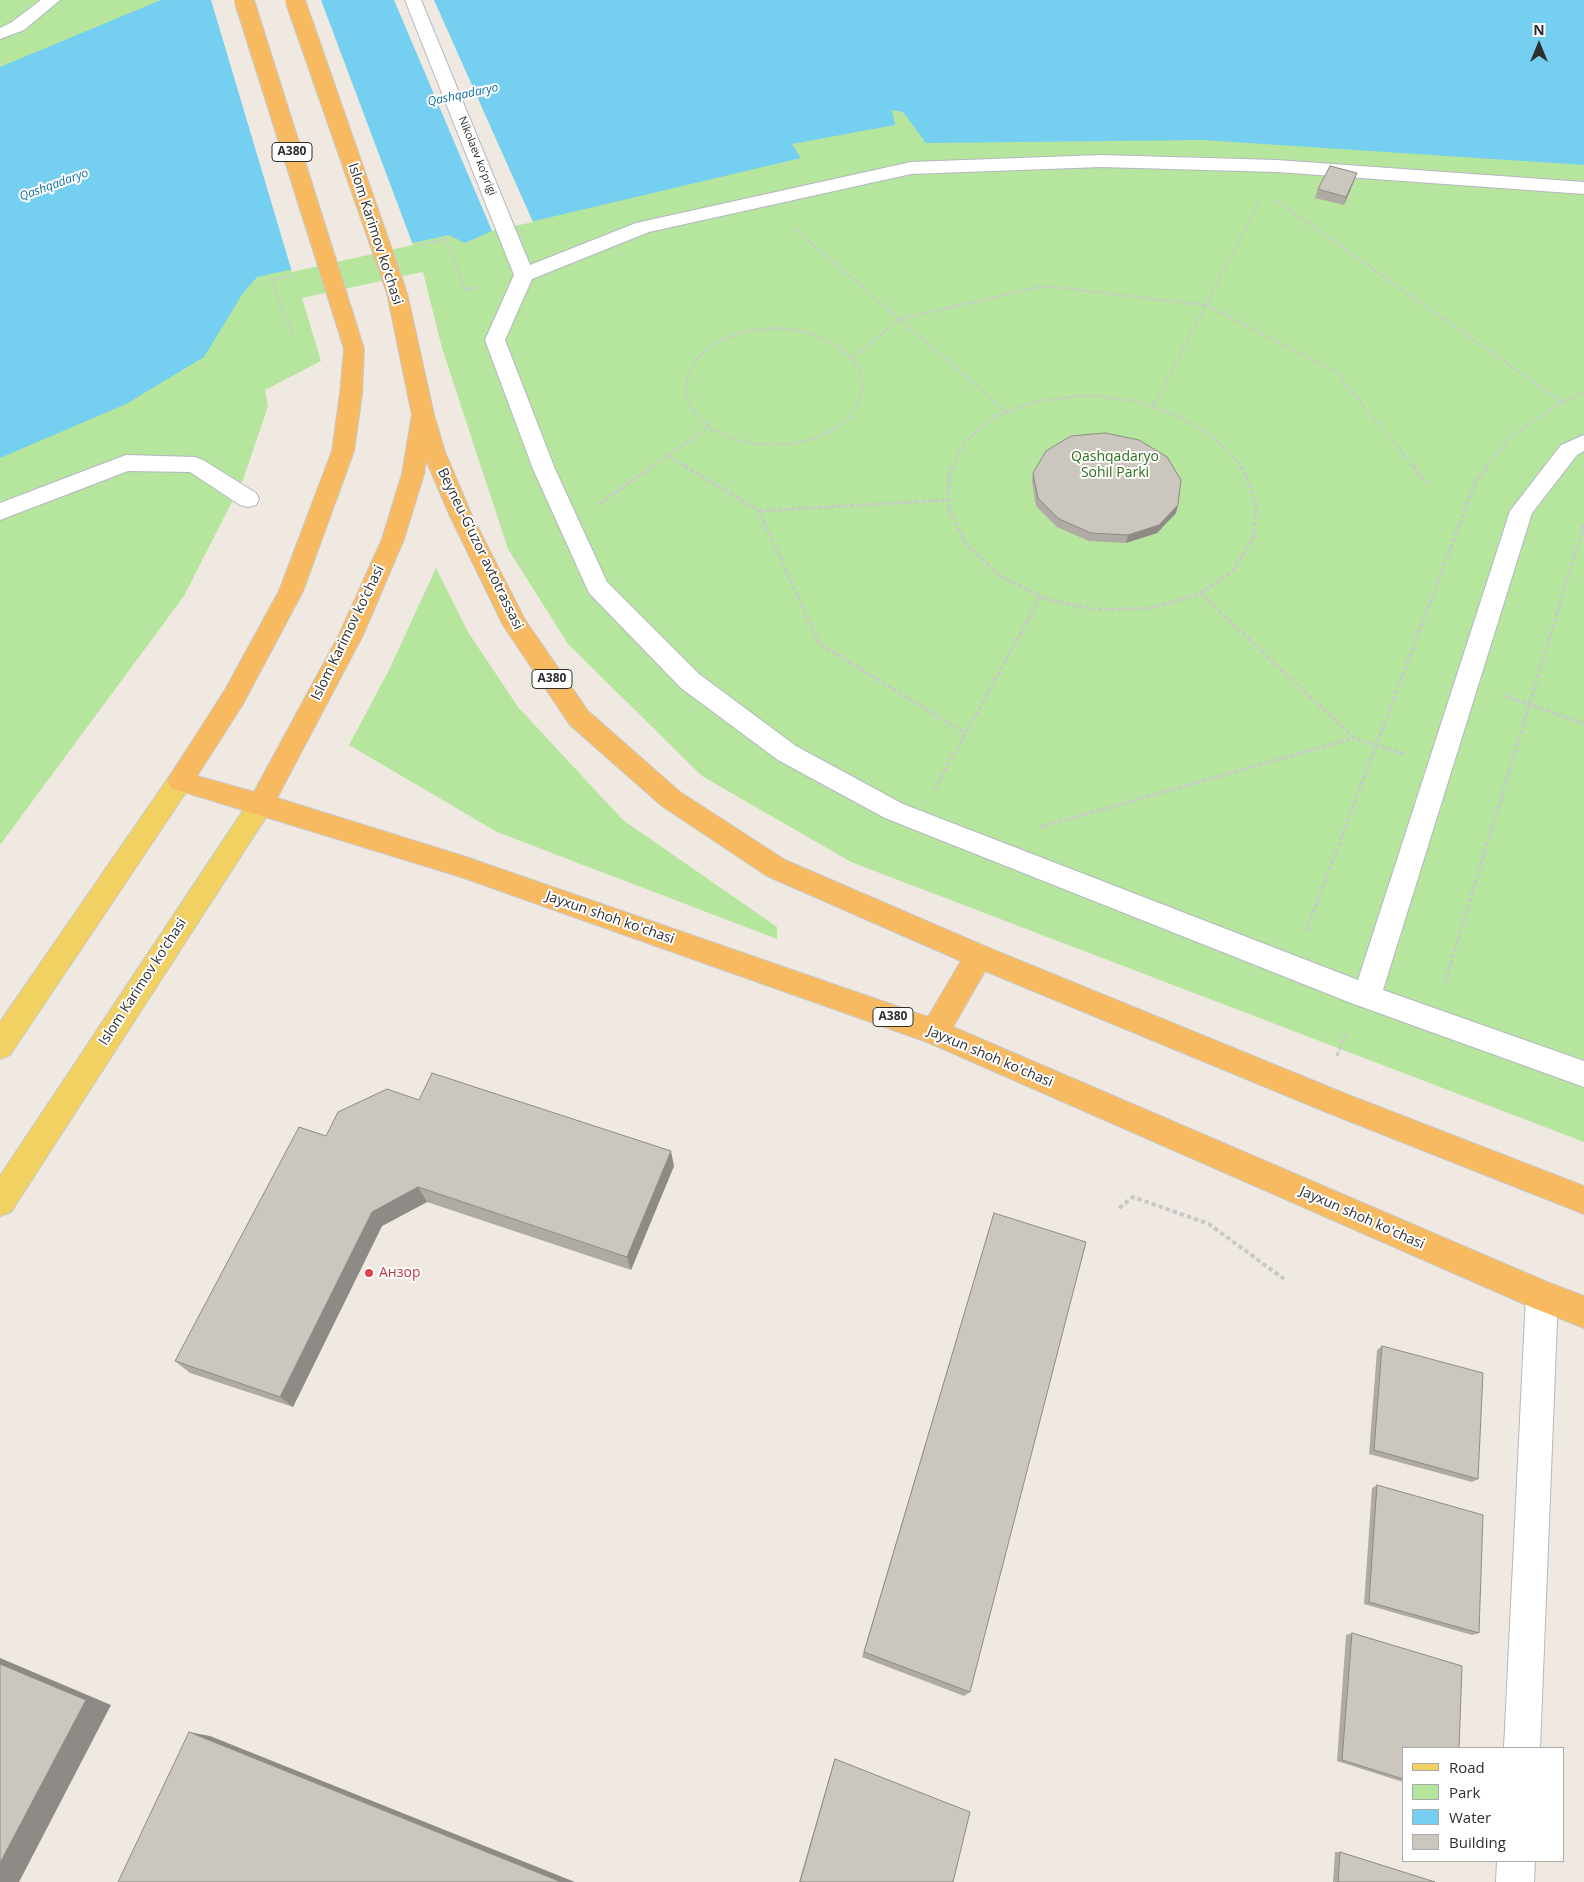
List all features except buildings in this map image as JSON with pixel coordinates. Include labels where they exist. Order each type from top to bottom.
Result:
[{"type":"highway","name":"A380","points":[[180,781],[234,698],[291,591],[343,451],[351,394],[354,349],[244,0]]},
{"type":"highway","name":"Islom Karimov ko‘chasi","points":[[261,804],[350,635],[392,539],[413,474],[424,415],[397,292],[295,0]]},
{"type":"highway","name":"Beyneu-G'uzor avtotrassasi","points":[[424,415],[434,452],[461,516],[514,625],[579,718],[671,799],[776,868],[979,956]]},
{"type":"highway","name":"Jayxun shoh ko'chasi","points":[[180,781],[261,804],[463,867],[935,1032],[1542,1296],[1584,1312]]},
{"type":"highway","name":"A380","points":[[979,956],[1336,1103],[1584,1200]]},
{"type":"highway","points":[[935,1032],[979,956]]},
{"type":"main road","points":[[0,1046],[180,781]]},
{"type":"main road","name":"Islom Karimov ko‘chasi","points":[[0,1202],[261,804]]},
{"type":"street","points":[[0,34],[18,26],[52,0]]},
{"type":"street","name":"Nikolaev ko‘prigi","points":[[413,0],[524,276]]},
{"type":"street","points":[[1584,188],[1277,166],[1101,161],[911,168],[643,227],[524,276],[495,340],[544,469],[597,588],[690,681],[788,753],[894,811],[1367,996],[1584,1074]]},
{"type":"street","points":[[1367,996],[1521,511],[1569,450],[1584,442]]},
{"type":"street","points":[[0,512],[126,463],[195,465],[248,499]]},
{"type":"street","points":[[1522,1747],[1542,1296]]},
{"type":"street","points":[[1515,1882],[1516,1862]]},
{"type":"path","points":[[1153,407],[1277,166]]},
{"type":"path","points":[[1264,192],[1562,402]]},
{"type":"path","points":[[762,201],[1007,412]]},
{"type":"path","points":[[446,239],[465,290]]},
{"type":"path","points":[[271,280],[293,335]]},
{"type":"path","points":[[852,359],[899,318],[1044,286],[1206,305],[1335,371],[1427,483]]},
{"type":"path","points":[[775,328],[804,331],[829,340],[848,354],[860,371],[864,390],[857,408],[842,425],[819,438],[791,444],[761,445],[733,439],[709,427],[693,410],[686,391],[689,372],[701,354],[721,340],[747,331],[775,328]]},
{"type":"path","points":[[1292,967],[1476,481],[1511,436],[1562,402],[1584,393]]},
{"type":"path","points":[[1086,395],[1135,401],[1153,407],[1179,416],[1217,440],[1244,470],[1256,505],[1252,539],[1233,571],[1200,593],[1151,608],[1098,610],[1040,596],[1000,576],[966,545],[948,509],[949,474],[965,442],[996,416],[1038,401],[1086,395]]},
{"type":"path","points":[[569,526],[709,427]]},
{"type":"path","points":[[669,456],[758,511],[820,644],[965,733]]},
{"type":"path","points":[[758,511],[948,500]]},
{"type":"path","points":[[1434,1020],[1584,524]]},
{"type":"path","points":[[1200,593],[1354,738],[1441,765]]},
{"type":"path","points":[[918,820],[1040,596]]},
{"type":"path","points":[[1467,682],[1584,724]]},
{"type":"path","points":[[980,844],[1354,738]]},
{"type":"path","points":[[1119,1208],[1133,1197],[1209,1224],[1284,1279]]},
{"type":"green space","name":"Qashqadaryo Sohil Parki","points":[[0,0],[1584,0],[1584,1142],[851,862],[702,776],[568,644],[508,549],[442,348],[423,272],[302,298],[321,361],[265,390],[268,406],[243,480],[184,596],[0,845]]},
{"type":"green space","points":[[436,568],[468,632],[518,707],[623,820],[777,927],[777,939],[497,832],[349,745],[389,670]]},
{"type":"water","name":"Qashqadaryo","points":[[161,0],[1584,0],[1584,165],[1203,140],[926,143],[903,112],[892,110],[895,125],[792,144],[801,158],[492,231],[465,243],[449,235],[257,277],[243,293],[204,357],[126,404],[0,458],[0,67]]},
{"type":"pier","points":[[211,0],[321,0],[413,245],[292,272]]},
{"type":"pier","points":[[394,0],[434,0],[533,222],[492,231]]},
{"type":"place","name":"Анзор","points":[[369,1273]]}]
